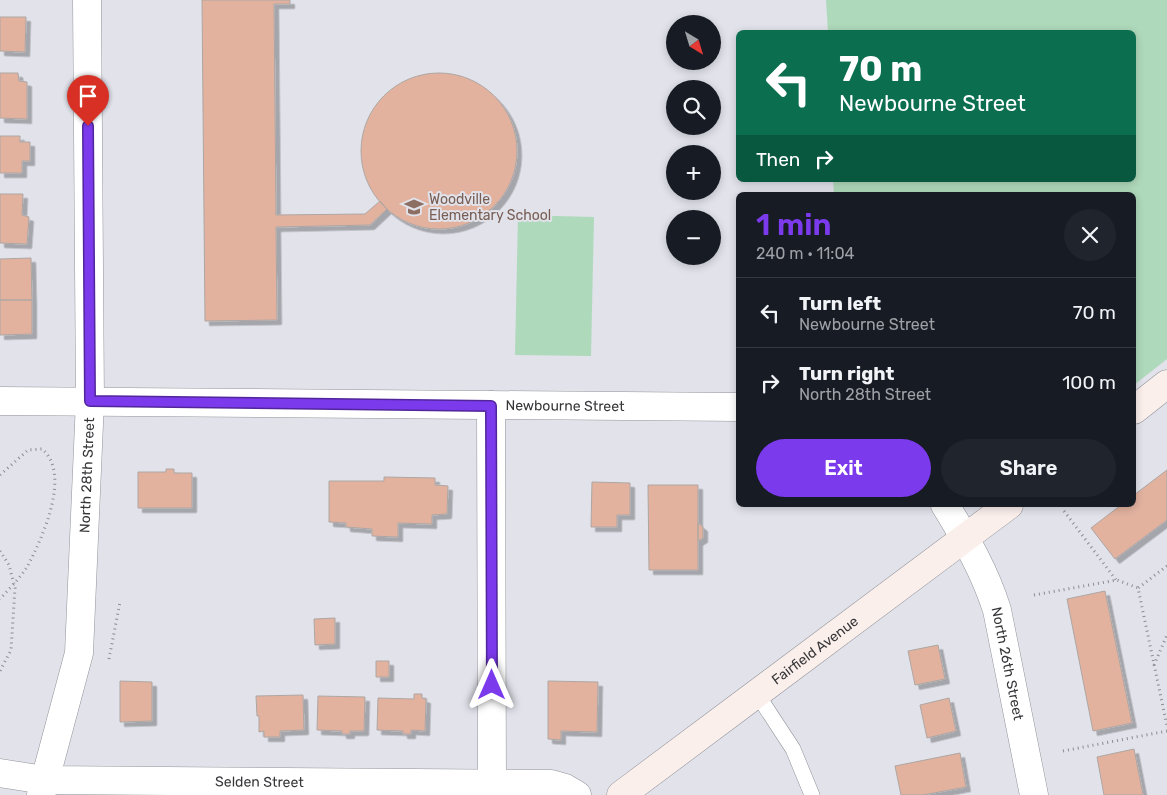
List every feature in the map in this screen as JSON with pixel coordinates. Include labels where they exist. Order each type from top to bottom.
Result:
[{"type":"main road","points":[[1136,408],[1167,384]]},
{"type":"main road","name":"Fairfield Avenue","points":[[621,795],[1005,507]]},
{"type":"street","name":"North 28th Street","points":[[42,787],[79,652],[90,401],[87,0]]},
{"type":"street","name":"Newbourne Street","points":[[0,401],[736,407]]},
{"type":"street","points":[[491,406],[492,790]]},
{"type":"street","points":[[946,507],[965,538]]},
{"type":"street","name":"North 26th Street","points":[[965,538],[985,576],[997,610],[1034,795]]},
{"type":"street","name":"Selden Street","points":[[0,773],[42,787],[492,790],[551,784],[565,788],[577,795]]},
{"type":"lane","points":[[756,694],[793,749],[812,795]]},
{"type":"path","points":[[0,475],[28,450],[42,449],[50,456],[54,480],[52,510],[26,568],[0,600]]},
{"type":"path","points":[[1064,511],[1117,580]]},
{"type":"path","points":[[0,551],[9,565],[15,588],[11,650],[0,671]]},
{"type":"path","points":[[1138,588],[1167,566]]},
{"type":"path","points":[[1034,595],[1117,580],[1138,588]]},
{"type":"path","points":[[1138,588],[1167,726]]},
{"type":"path","points":[[109,659],[120,602]]},
{"type":"path","points":[[1154,665],[1167,636]]},
{"type":"path","points":[[1063,752],[1167,731]]},
{"type":"green space","points":[[826,0],[1167,0],[1167,359],[1136,383],[1136,192],[834,192],[833,182],[1136,182],[1136,30],[828,30]]},
{"type":"green space","points":[[518,215],[594,217],[591,356],[515,355]]},
{"type":"building","points":[[202,0],[290,0],[290,4],[274,4],[276,215],[365,214],[380,201],[387,209],[370,225],[276,227],[277,320],[205,321]]},
{"type":"building","points":[[0,17],[26,17],[25,52],[0,51]]},
{"type":"building","points":[[0,73],[18,73],[19,81],[27,82],[27,119],[0,118]]},
{"type":"building","points":[[439,73],[469,79],[482,86],[494,96],[504,108],[511,121],[517,151],[511,181],[504,194],[494,206],[482,216],[469,223],[439,229],[409,223],[396,216],[384,206],[374,194],[367,181],[361,151],[367,121],[374,108],[384,96],[396,86],[409,79]]},
{"type":"building","points":[[0,136],[20,136],[20,142],[30,142],[30,161],[22,161],[22,173],[0,173]]},
{"type":"building","points":[[0,194],[23,194],[22,215],[29,217],[27,244],[0,243]]},
{"type":"building","points":[[31,258],[32,300],[0,300],[0,259]]},
{"type":"building","points":[[0,300],[32,300],[32,334],[0,335]]},
{"type":"building","points":[[166,469],[174,469],[174,473],[192,473],[192,508],[138,508],[138,472],[166,472]]},
{"type":"building","points":[[1167,470],[1167,520],[1115,559],[1091,528],[1118,507],[1136,507],[1136,493]]},
{"type":"building","points":[[384,477],[435,478],[435,485],[448,486],[447,514],[432,515],[432,524],[398,523],[398,537],[372,536],[372,529],[346,527],[346,523],[329,522],[329,481],[384,481]]},
{"type":"building","points":[[592,482],[630,483],[630,515],[617,515],[617,527],[591,527]]},
{"type":"building","points":[[648,485],[698,485],[698,570],[649,570]]},
{"type":"building","points":[[698,523],[703,527],[703,538],[698,541]]},
{"type":"building","points":[[1105,591],[1132,723],[1093,731],[1067,599]]},
{"type":"building","points":[[335,618],[335,644],[315,645],[314,619]]},
{"type":"building","points":[[938,645],[945,679],[915,685],[908,651]]},
{"type":"building","points":[[376,661],[389,661],[389,677],[376,677]]},
{"type":"building","points":[[120,681],[152,682],[152,721],[120,722]]},
{"type":"building","points":[[548,681],[598,682],[597,732],[561,731],[561,740],[548,739]]},
{"type":"building","points":[[414,694],[422,694],[422,698],[426,699],[425,731],[411,730],[411,734],[403,734],[403,731],[377,730],[378,698],[414,699]]},
{"type":"building","points":[[303,695],[304,730],[280,731],[280,737],[264,737],[264,731],[259,732],[256,696]]},
{"type":"building","points":[[318,696],[365,697],[364,731],[350,731],[350,734],[342,734],[342,731],[317,730]]},
{"type":"building","points":[[949,698],[956,731],[927,738],[920,705]]},
{"type":"building","points":[[1134,749],[1143,795],[1104,795],[1097,757]]},
{"type":"building","points":[[960,753],[966,787],[923,795],[901,795],[895,766]]},
{"type":"place","name":"Woodville Elementary School","points":[[414,207]]},
{"type":"route","points":[[88,126],[90,401],[491,406],[492,685]]}]
